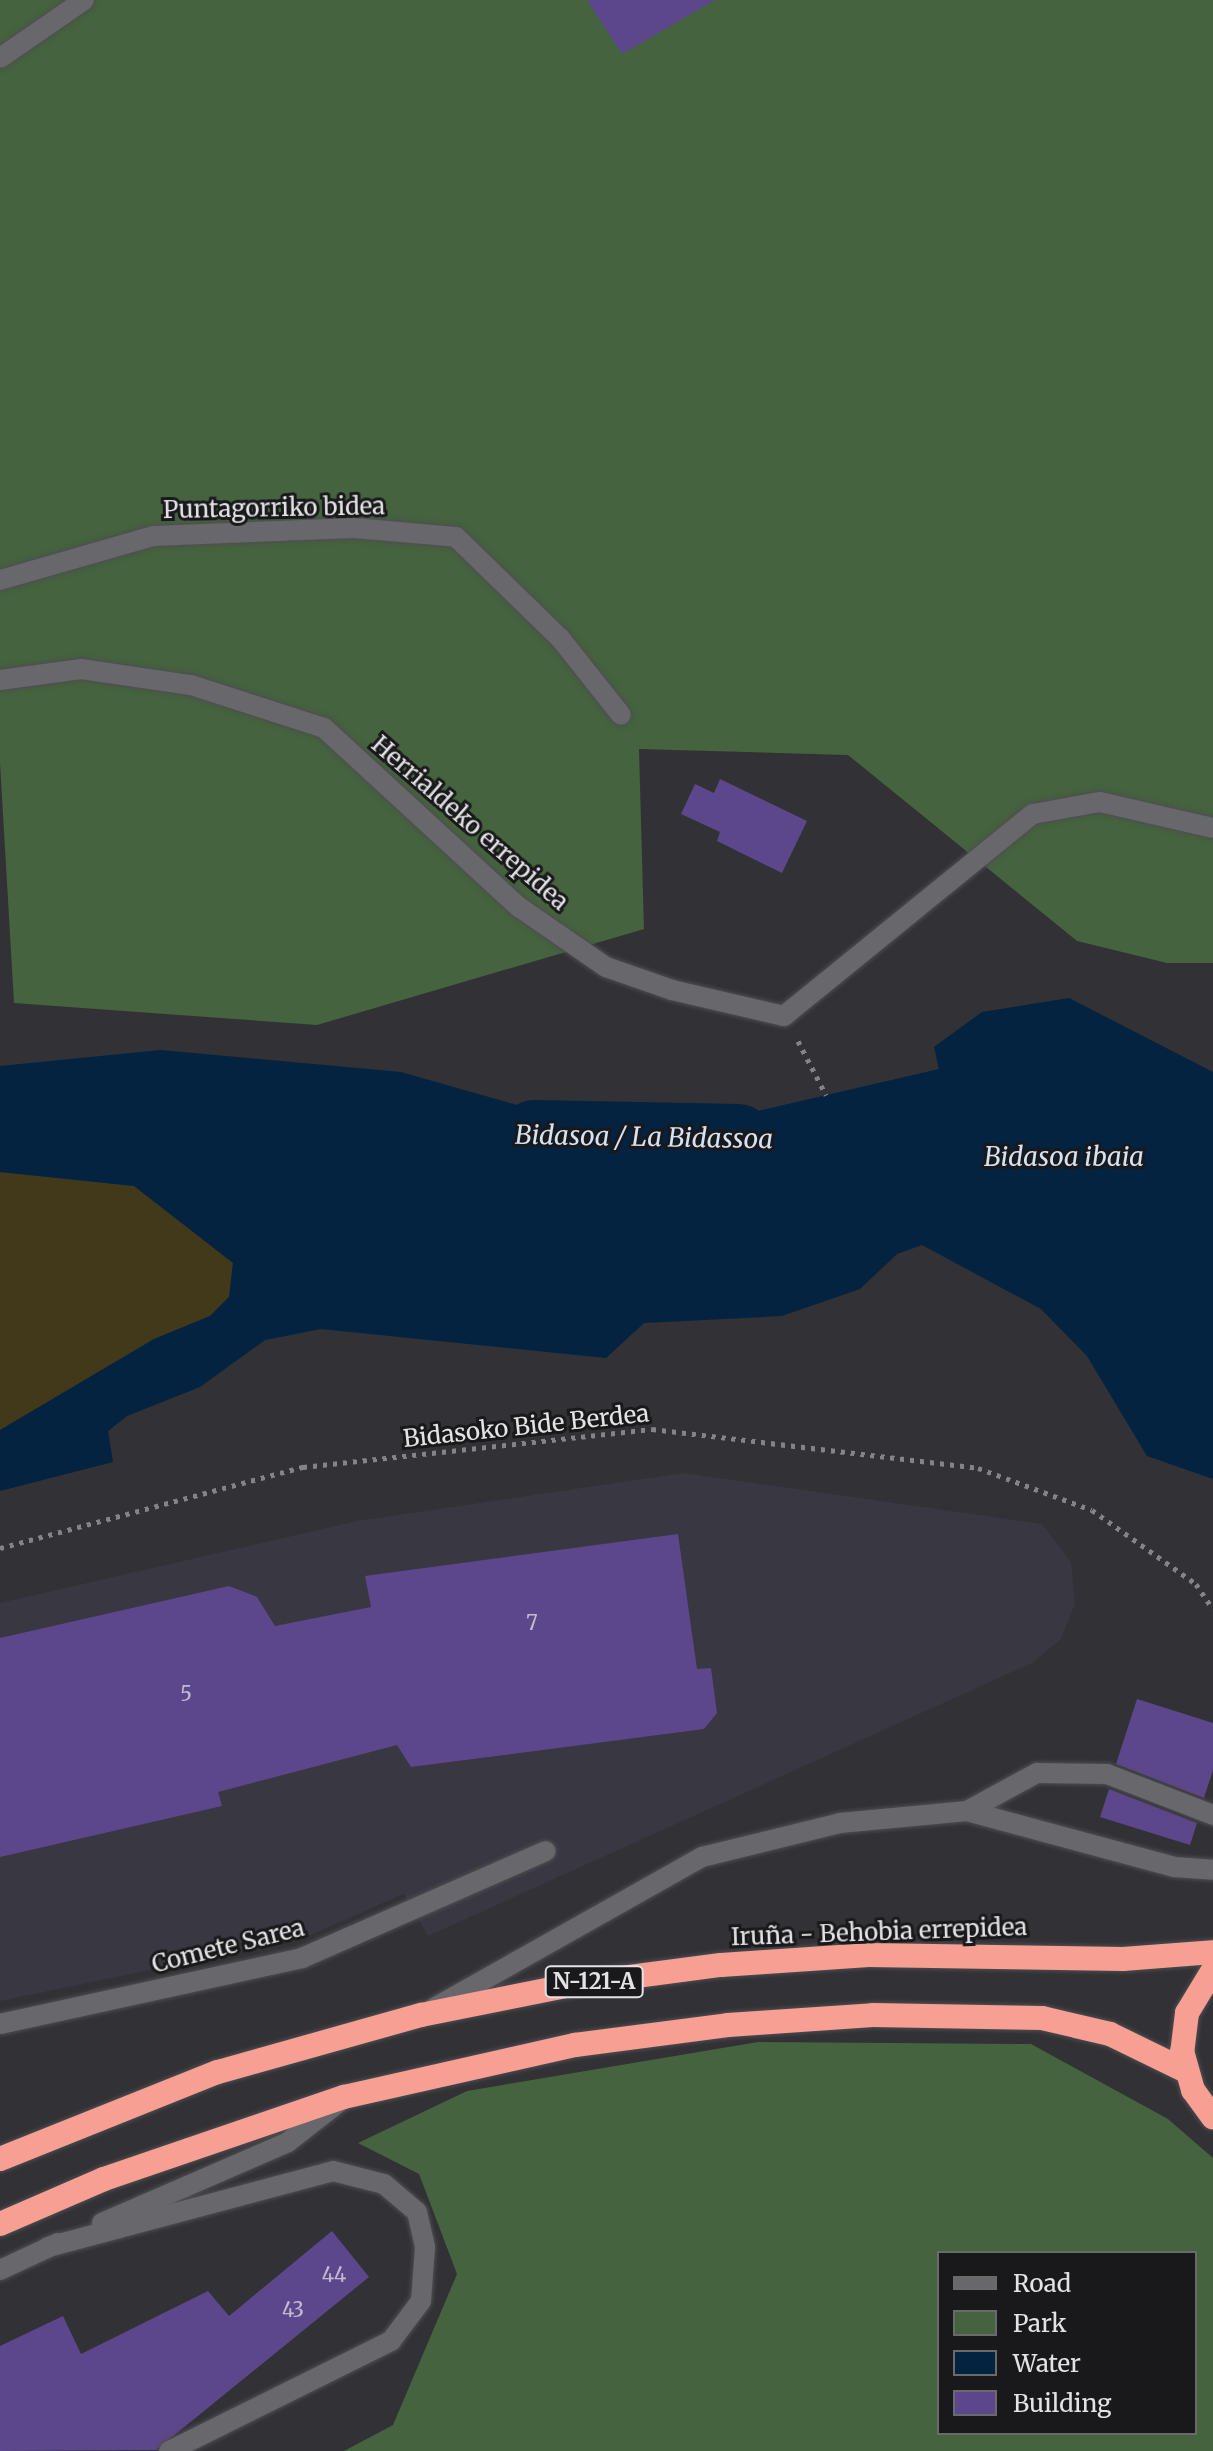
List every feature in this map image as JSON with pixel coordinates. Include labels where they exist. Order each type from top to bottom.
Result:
[{"type":"highway","name":"Iruña - Behobia errepidea","points":[[0,2159],[218,2072],[421,2015],[721,1965],[869,1955],[1167,1958],[1213,1952]]},
{"type":"highway","points":[[1213,1970],[1187,2013],[1186,2071],[1213,2118]]},
{"type":"highway","points":[[0,2224],[104,2179],[344,2097],[575,2045],[873,2015],[999,2014],[1056,2020],[1110,2034],[1186,2071]]},
{"type":"street","points":[[0,58],[84,0]]},
{"type":"street","name":"Puntagorriko bidea","points":[[0,580],[153,536],[354,528],[456,537],[560,638],[621,715]]},
{"type":"street","name":"Herrialdeko errepidea","points":[[0,680],[81,669],[191,685],[324,728],[519,907],[606,967],[672,990],[784,1016]]},
{"type":"street","points":[[784,1016],[1033,814],[1100,802],[1213,828]]},
{"type":"street","points":[[967,1811],[1037,1773],[1107,1774],[1213,1815]]},
{"type":"street","points":[[421,2015],[702,1857],[840,1823],[967,1811],[1174,1867],[1213,1870]]},
{"type":"street","name":"Comete Sarea","points":[[0,2024],[302,1958],[546,1851]]},
{"type":"street","points":[[0,2270],[288,2142],[344,2097]]},
{"type":"street","points":[[48,2247],[333,2171],[384,2184],[417,2212],[425,2247],[421,2301],[391,2341],[169,2451]]},
{"type":"path","points":[[784,1016],[826,1095]]},
{"type":"path","name":"Bidasoko Bide Berdea","points":[[0,1548],[303,1467],[652,1429],[978,1468],[1092,1510],[1196,1584],[1213,1609]]},
{"type":"shaded area","points":[[684,1473],[1042,1524],[1071,1562],[1075,1604],[1061,1639],[1032,1663],[428,1936],[404,1894],[304,1938],[0,2001],[0,1603],[357,1521]]},
{"type":"green space","points":[[0,0],[1213,0],[1213,963],[1167,963],[1077,941],[848,755],[639,749],[644,929],[317,1025],[14,1003],[0,763]]},
{"type":"green space","points":[[758,2042],[1031,2044],[1168,2119],[1213,2158],[1213,2451],[344,2451],[393,2425],[457,2274],[419,2174],[358,2143],[467,2091]]},
{"type":"sand","points":[[0,1172],[134,1186],[233,1263],[229,1297],[210,1316],[154,1339],[0,1430]]},
{"type":"water","name":"Bidasoa ibaia","points":[[1069,998],[1213,1072],[1213,1479],[1147,1456],[1087,1356],[1041,1309],[922,1245],[897,1254],[860,1289],[782,1316],[644,1323],[606,1358],[321,1329],[265,1340],[200,1387],[127,1416],[108,1431],[113,1462],[0,1491],[0,1430],[154,1339],[210,1316],[229,1297],[233,1263],[134,1186],[0,1172],[0,1066],[161,1050],[401,1072],[637,1139],[939,1069],[934,1047],[982,1012]]},
{"type":"building","points":[[587,0],[715,0],[622,54]]},
{"type":"building","points":[[720,779],[807,821],[782,873],[717,841],[720,832],[681,814],[695,784],[714,793]]},
{"type":"building","points":[[678,1534],[697,1669],[711,1668],[717,1713],[704,1729],[411,1767],[397,1745],[218,1792],[222,1806],[0,1857],[0,1638],[229,1586],[257,1597],[275,1626],[371,1607],[365,1576]]},
{"type":"building","points":[[1137,1699],[1213,1723],[1213,1770],[1204,1798],[1116,1764]]},
{"type":"building","points":[[1109,1789],[1197,1823],[1190,1845],[1100,1817]]},
{"type":"building","points":[[332,2231],[369,2277],[156,2450],[0,2451],[0,2346],[63,2316],[81,2354],[208,2291],[229,2316]]},
{"type":"waterway","name":"Bidasoa / La Bidassoa","points":[[534,1135],[738,1139]]}]
